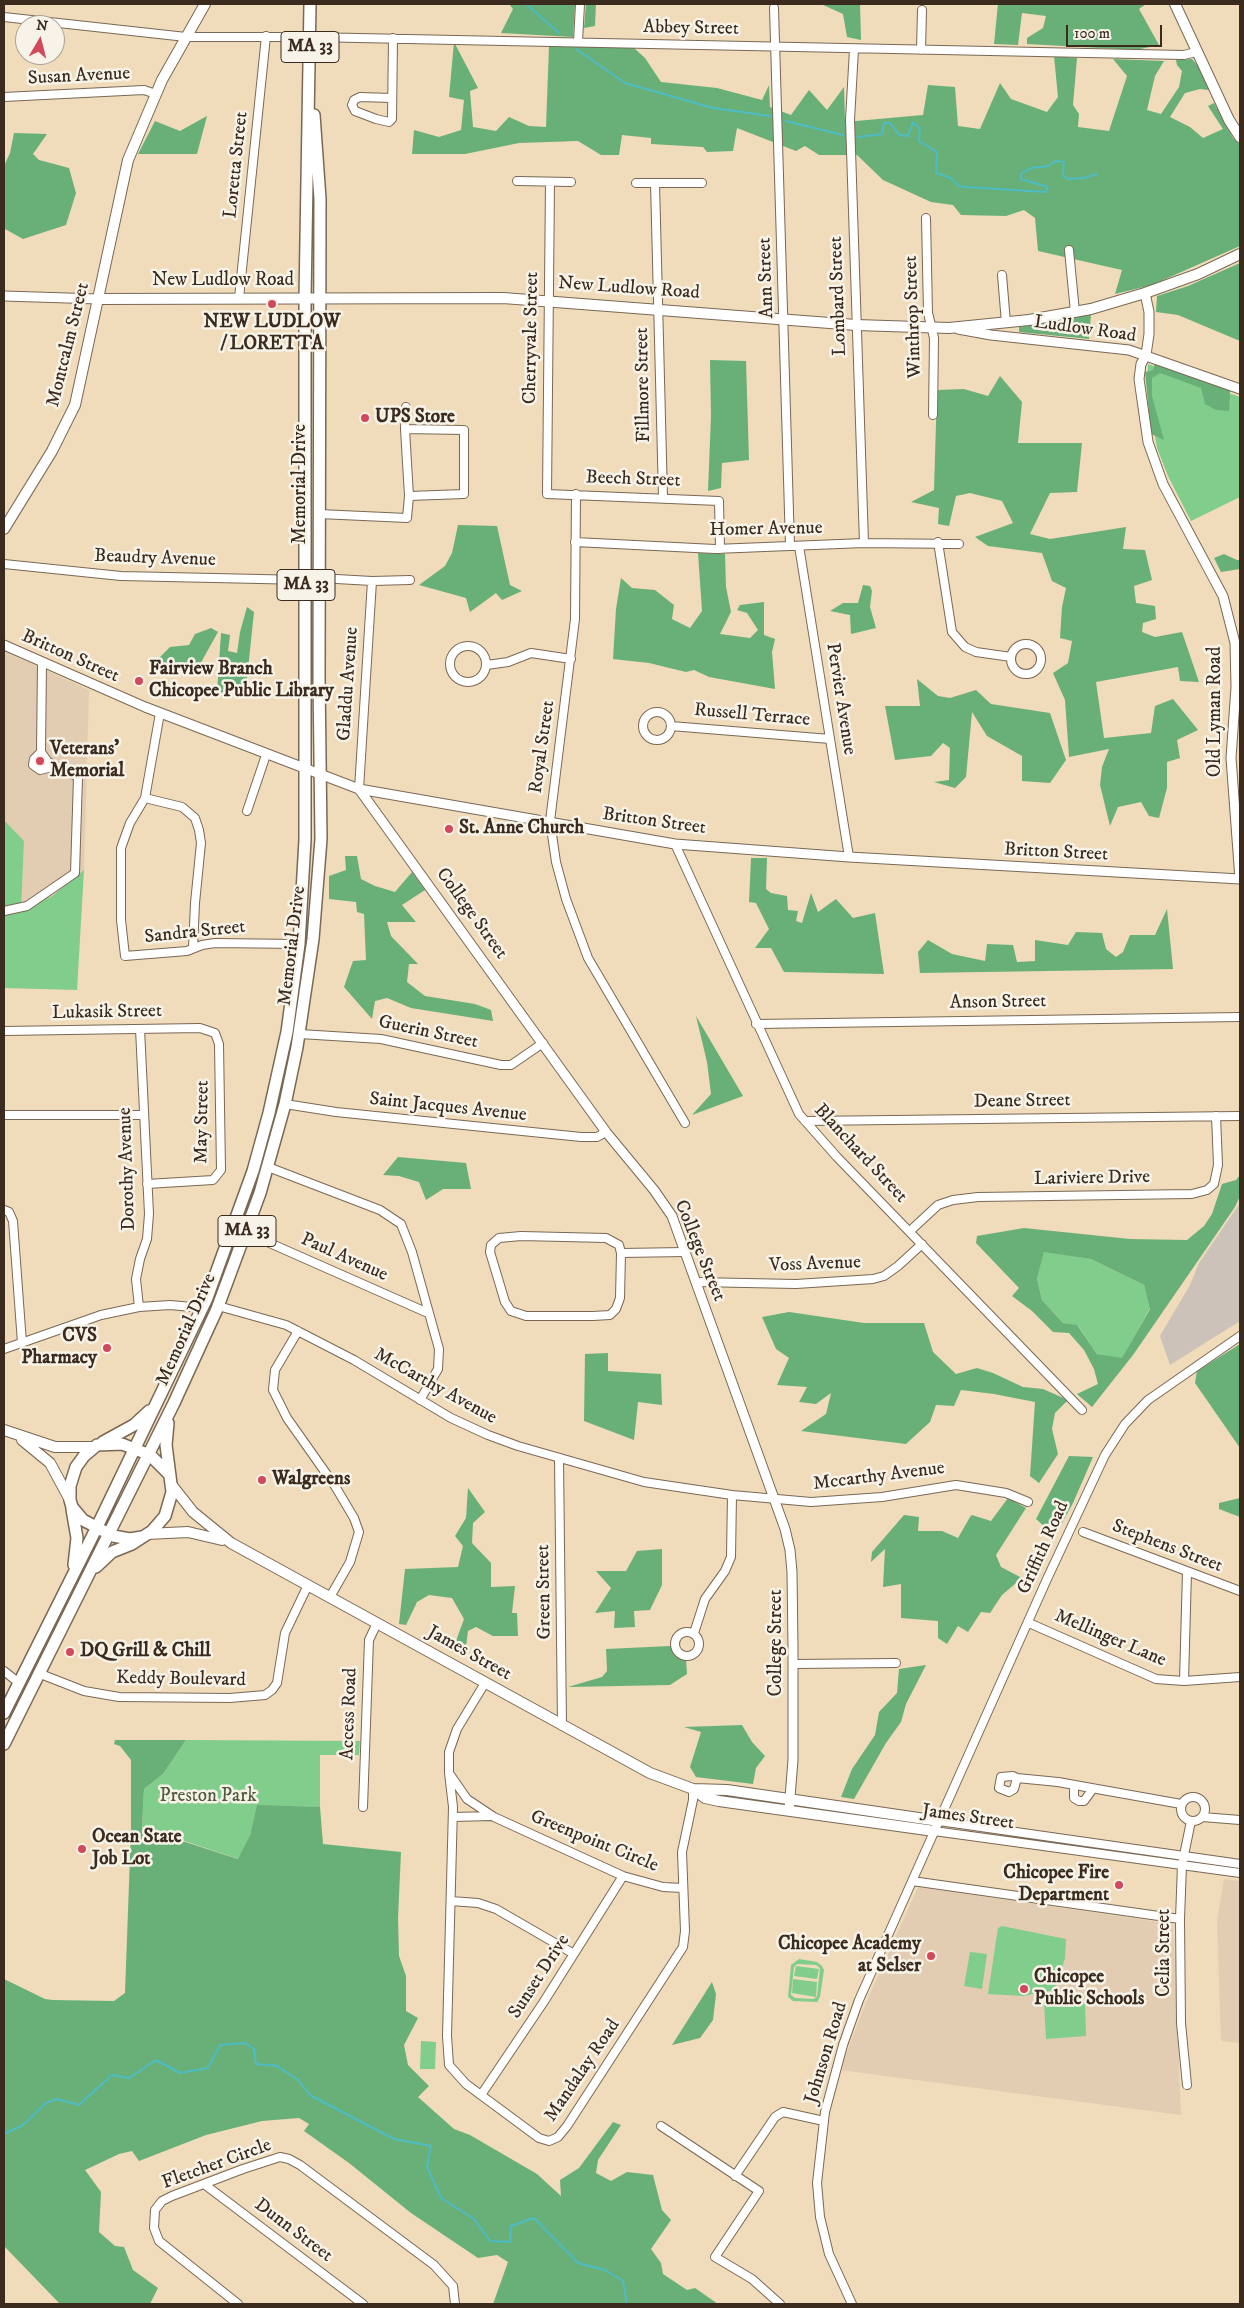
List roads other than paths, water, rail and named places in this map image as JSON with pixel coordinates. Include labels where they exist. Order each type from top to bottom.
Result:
[{"type":"main road","name":"Montcalm Street","points":[[4,529],[32,485],[71,415],[78,394],[99,299],[121,184],[130,154],[156,94],[204,4]]},
{"type":"main road","name":"Memorial Drive","points":[[4,1713],[203,1308],[233,1232],[262,1141],[286,1032],[299,944],[304,873],[306,770],[305,298],[310,4]]},
{"type":"main road","points":[[1175,4],[1229,120],[1240,137]]},
{"type":"main road","name":"Memorial Drive","points":[[4,1744],[174,1404],[218,1306],[247,1233],[268,1167],[285,1104],[300,1034],[318,887],[321,832],[319,169],[314,120],[308,91]]},
{"type":"main road","name":"New Ludlow Road","points":[[99,299],[480,297],[856,325],[950,328],[1006,323],[1075,312],[1145,293],[1198,274],[1240,254]]},
{"type":"main road","points":[[70,1578],[77,1544],[70,1486],[76,1466],[95,1446],[140,1420],[161,1396]]},
{"type":"main road","points":[[86,1577],[107,1556],[156,1528],[165,1516],[171,1499],[166,1434],[174,1404]]},
{"type":"main road","points":[[4,1430],[17,1436],[55,1447],[122,1444],[148,1454],[160,1463],[171,1480]]},
{"type":"main road","points":[[17,1436],[50,1463],[71,1504],[83,1520],[108,1535],[130,1539],[145,1536]]},
{"type":"main road","name":"James Street","points":[[171,1480],[192,1512],[231,1543],[650,1773],[693,1789],[706,1798],[719,1801],[934,1831]]},
{"type":"main road","name":"James Street","points":[[145,1536],[188,1532],[231,1543]]},
{"type":"main road","name":"James Street","points":[[693,1789],[709,1788],[939,1821]]},
{"type":"street","points":[[578,42],[580,4]]},
{"type":"street","name":"Ann Street","points":[[774,8],[785,319],[784,360],[790,546]]},
{"type":"street","points":[[921,50],[922,10]]},
{"type":"street","name":"Abbey Street","points":[[4,17],[186,37],[393,38],[776,48],[1184,55],[1196,52]]},
{"type":"street","name":"Loretta Street","points":[[239,298],[266,36]]},
{"type":"street","points":[[392,98],[360,97],[354,100],[352,105],[355,111],[388,122],[392,119],[393,38]]},
{"type":"street","name":"Lombard Street","points":[[854,48],[850,120],[864,543]]},
{"type":"street","name":"Susan Avenue","points":[[4,97],[144,90],[156,94]]},
{"type":"street","points":[[517,181],[571,182]]},
{"type":"street","name":"Cherryvale Street","points":[[547,494],[550,182]]},
{"type":"street","points":[[636,183],[702,183]]},
{"type":"street","name":"Fillmore Street","points":[[655,183],[663,497]]},
{"type":"street","name":"Winthrop Street","points":[[926,218],[928,313],[934,338],[933,415]]},
{"type":"street","points":[[1069,250],[1075,312]]},
{"type":"street","points":[[1002,275],[1006,323]]},
{"type":"street","name":"Old Lyman Road","points":[[1145,293],[1149,334],[1146,355],[1141,364],[1139,379],[1153,460],[1163,484],[1223,596],[1234,634],[1236,670],[1231,758],[1240,880]]},
{"type":"street","name":"New Ludlow Road","points":[[4,296],[99,299]]},
{"type":"street","name":"Ludlow Road","points":[[950,328],[991,335],[1116,347],[1146,355],[1240,389]]},
{"type":"street","points":[[319,514],[407,518],[409,496],[405,429],[406,407]]},
{"type":"street","points":[[405,429],[464,430],[464,494],[409,496]]},
{"type":"street","name":"Beech Street","points":[[547,494],[663,497],[718,501],[720,548]]},
{"type":"street","name":"Royal Street","points":[[576,494],[575,619],[572,659],[550,822],[561,882],[588,958],[685,1123]]},
{"type":"street","name":"Homer Avenue","points":[[575,542],[720,548],[864,543],[938,542],[959,544]]},
{"type":"street","points":[[938,542],[952,632],[965,647],[976,652],[1011,657]]},
{"type":"street","name":"Pervier Avenue","points":[[799,546],[849,857]]},
{"type":"street","name":"Beaudry Avenue","points":[[4,564],[121,576],[306,580]]},
{"type":"street","points":[[319,578],[372,582],[410,580]]},
{"type":"street","name":"Gladdu Avenue","points":[[359,789],[372,582]]},
{"type":"street","name":"Britton Street","points":[[4,646],[160,713],[359,789],[674,844],[849,857],[1240,880]]},
{"type":"street","points":[[469,646],[482,652],[487,665],[481,678],[468,683],[455,677],[450,664],[456,651],[469,646]]},
{"type":"street","points":[[487,665],[508,662],[531,653],[572,659]]},
{"type":"street","points":[[4,911],[27,906],[75,873],[78,777],[48,762],[41,752],[42,663]]},
{"type":"street","points":[[160,713],[145,798],[182,807],[195,818],[199,830],[202,843],[195,903],[193,948]]},
{"type":"street","name":"Russell Terrace","points":[[671,726],[830,739]]},
{"type":"street","points":[[41,752],[34,759],[34,768],[45,770],[56,766]]},
{"type":"street","points":[[247,811],[266,754]]},
{"type":"street","name":"College Street","points":[[359,789],[606,1132],[662,1200],[672,1216],[785,1529],[792,1572],[793,1664],[789,1810]]},
{"type":"street","name":"Sandra Street","points":[[145,798],[130,823],[121,848],[121,920],[125,956],[187,951],[215,943],[299,944]]},
{"type":"street","name":"Blanchard Street","points":[[674,844],[786,1088],[805,1121],[1082,1410]]},
{"type":"street","name":"Anson Street","points":[[756,1024],[1240,1017]]},
{"type":"street","name":"Lukasik Street","points":[[4,1031],[200,1028],[210,1031]]},
{"type":"street","name":"Dorothy Avenue","points":[[139,1307],[136,1279],[147,1238],[149,1214],[140,1029]]},
{"type":"street","name":"May Street","points":[[147,1184],[214,1180],[221,1170],[219,1044],[215,1033],[210,1031]]},
{"type":"street","name":"Guerin Street","points":[[300,1034],[381,1039],[501,1065],[512,1065],[543,1044]]},
{"type":"street","name":"Saint Jacques Avenue","points":[[285,1104],[336,1112],[572,1136],[597,1137],[606,1132]]},
{"type":"street","points":[[4,1114],[143,1115]]},
{"type":"street","name":"Lariviere Drive","points":[[910,1231],[938,1205],[953,1200],[978,1197],[1192,1194],[1207,1190],[1214,1184],[1218,1165],[1216,1116]]},
{"type":"street","name":"Deane Street","points":[[805,1121],[1240,1116]]},
{"type":"street","points":[[268,1167],[394,1217],[400,1224],[412,1252],[436,1336],[440,1363],[420,1400]]},
{"type":"street","points":[[4,1210],[9,1212],[13,1221],[22,1342]]},
{"type":"street","name":"Paul Avenue","points":[[247,1233],[428,1313]]},
{"type":"street","points":[[521,1236],[606,1238],[619,1245],[621,1253],[620,1298],[616,1309],[610,1315],[526,1316],[511,1311],[505,1302],[490,1252],[491,1245],[498,1238],[521,1236]]},
{"type":"street","name":"Voss Avenue","points":[[696,1282],[796,1284],[873,1279],[884,1276],[922,1244]]},
{"type":"street","points":[[621,1253],[685,1252]]},
{"type":"street","points":[[4,1349],[101,1315],[139,1307],[170,1305],[203,1308]]},
{"type":"street","name":"McCarthy Avenue","points":[[218,1306],[266,1319],[298,1331],[451,1418],[488,1435],[559,1458],[652,1484],[732,1495]]},
{"type":"street","points":[[298,1331],[274,1370],[273,1390],[287,1418],[335,1486],[354,1518],[358,1532],[350,1562],[330,1597]]},
{"type":"street","name":"Griffith Road","points":[[939,1821],[1098,1468],[1125,1424],[1160,1390],[1240,1336]]},
{"type":"street","name":"Green Street","points":[[559,1458],[562,1726]]},
{"type":"street","name":"Mccarthy Avenue","points":[[732,1495],[811,1502],[855,1500],[956,1485],[1006,1493],[1028,1502]]},
{"type":"street","points":[[694,1633],[705,1599],[725,1571],[731,1557],[732,1495]]},
{"type":"street","name":"Stephens Street","points":[[1083,1532],[1240,1592]]},
{"type":"street","points":[[1184,1681],[1187,1572]]},
{"type":"street","name":"Keddy Boulevard","points":[[38,1673],[84,1691],[119,1697],[230,1698],[265,1695],[277,1683],[287,1627],[308,1585]]},
{"type":"street","name":"Access Road","points":[[363,1808],[370,1640],[377,1623]]},
{"type":"street","name":"Mellinger Lane","points":[[1029,1623],[1083,1645],[1146,1676],[1161,1680],[1184,1681],[1240,1677]]},
{"type":"street","points":[[793,1664],[896,1663]]},
{"type":"street","points":[[4,1671],[19,1683]]},
{"type":"street","points":[[448,1773],[448,1759],[453,1737],[484,1682]]},
{"type":"street","name":"Greenpoint Circle","points":[[448,1773],[467,1799],[494,1817],[623,1876],[663,1887],[683,1888]]},
{"type":"street","name":"Mandalay Road","points":[[448,1773],[452,1787],[453,1818],[447,2036],[449,2065],[453,2072],[539,2138],[551,2141],[562,2134],[680,1955],[685,1941],[682,1852],[693,1800],[693,1789]]},
{"type":"street","points":[[1017,1778],[1074,1785],[1092,1790],[1181,1804]]},
{"type":"street","points":[[1074,1785],[1074,1798],[1079,1801],[1084,1801],[1092,1790]]},
{"type":"street","points":[[1202,1817],[1206,1808],[1202,1800],[1193,1796],[1184,1800],[1181,1804],[1181,1812],[1184,1818],[1191,1821],[1202,1817],[1240,1820]]},
{"type":"street","name":"Greenpoint Circle","points":[[453,1818],[494,1817]]},
{"type":"street","name":"Johnson Road","points":[[852,2304],[829,2254],[820,2217],[818,2173],[824,2121],[834,2076],[854,2015],[939,1821]]},
{"type":"street","name":"James Street","points":[[939,1821],[1183,1860],[1240,1873]]},
{"type":"street","name":"Celia Street","points":[[1187,2085],[1181,2023],[1180,1919],[1183,1860],[1191,1821]]},
{"type":"street","name":"James Street","points":[[934,1831],[1183,1860],[1240,1864]]},
{"type":"street","name":"Sunset Drive","points":[[482,2095],[623,1876]]},
{"type":"street","points":[[912,1881],[1180,1919]]},
{"type":"street","points":[[451,1901],[478,1904],[496,1909],[574,1954]]},
{"type":"street","points":[[735,2176],[775,2117],[783,2112],[824,2121]]},
{"type":"street","points":[[661,2126],[759,2191],[715,2257],[752,2280],[780,2304]]},
{"type":"street","name":"Fletcher Circle","points":[[238,2304],[225,2299],[162,2244],[154,2231],[155,2214],[160,2203],[172,2196],[271,2159],[283,2158],[292,2160],[443,2274],[453,2286],[456,2304]]},
{"type":"street","name":"Dunn Street","points":[[204,2184],[363,2304]]},
{"type":"waterway","points":[[526,4],[559,33]]},
{"type":"waterway","points":[[576,49],[625,83],[713,108],[770,116]]},
{"type":"waterway","points":[[786,121],[843,135]]},
{"type":"waterway","points":[[858,137],[882,134],[884,123],[890,123],[899,135],[908,136],[913,122],[920,129],[919,141],[937,152],[936,173],[951,178],[959,186],[1046,192],[1048,187],[1021,179],[1021,174],[1031,168],[1048,166],[1056,161],[1064,162],[1063,176],[1068,179],[1084,178],[1097,174]]},
{"type":"waterway","points":[[4,2134],[23,2125],[46,2103],[57,2099],[79,2105],[112,2075],[129,2078],[156,2060],[180,2073],[208,2068],[220,2045],[245,2043],[254,2049],[256,2064],[277,2066],[298,2080],[310,2095],[394,2139],[431,2146],[427,2167],[441,2198],[474,2219],[490,2241],[510,2242],[511,2226],[534,2218],[578,2263],[605,2270],[623,2281],[627,2304]]},
{"type":"place","name":"NEW LUDLOW / LORETTA","points":[[272,304]]},
{"type":"place","name":"UPS Store","points":[[365,418]]},
{"type":"place","name":"Fairview Branch Chicopee Public Library","points":[[139,681]]},
{"type":"place","name":"Veterans' Memorial","points":[[40,761]]},
{"type":"place","name":"St. Anne Church","points":[[449,829]]},
{"type":"place","name":"CVS Pharmacy","points":[[107,1348]]},
{"type":"place","name":"Walgreens","points":[[262,1480]]},
{"type":"place","name":"DQ Grill & Chill","points":[[70,1652]]},
{"type":"place","name":"Ocean State Job Lot","points":[[82,1849]]},
{"type":"place","name":"Chicopee Fire Department","points":[[1119,1885]]},
{"type":"place","name":"Chicopee Academy at Selser","points":[[931,1956]]},
{"type":"place","name":"Chicopee Public Schools","points":[[1024,1989]]},
{"type":"park label","name":"Preston Park","points":[[208,1797]]}]
